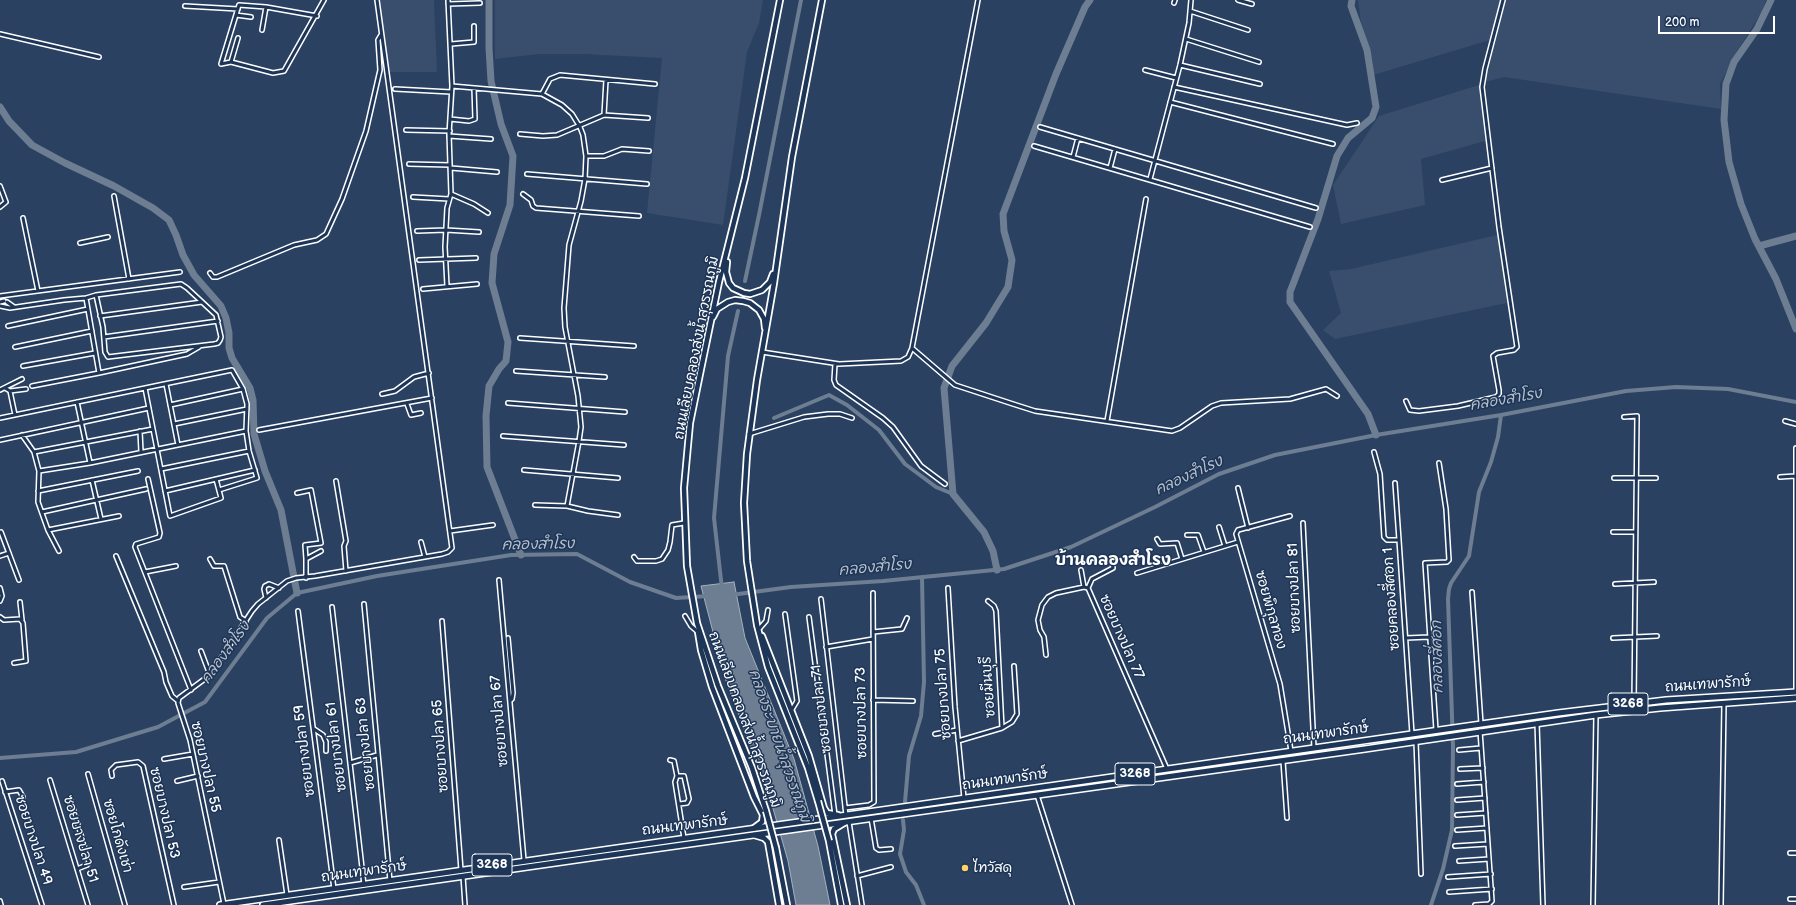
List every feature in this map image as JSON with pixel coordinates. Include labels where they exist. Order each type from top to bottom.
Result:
[{"type":"main road","name":"ถนนเลียบคลองส่งน้ำสุวรรณภูมิ","points":[[780,0],[746,178],[710,324],[690,423],[684,488],[684,523],[687,566],[698,624],[718,686],[752,768],[766,811],[776,848],[787,905]]},
{"type":"main road","points":[[822,0],[792,157],[766,335],[749,434],[744,483],[747,561],[757,625],[768,667],[808,768],[818,801],[829,841],[840,905]]},
{"type":"main road","points":[[730,239],[726,272],[729,283],[738,291],[750,294],[762,290],[770,282],[776,267]]},
{"type":"main road","points":[[710,324],[714,314],[721,306],[735,300],[743,301],[754,306],[761,313],[764,319],[766,335]]},
{"type":"main road","points":[[698,624],[701,650],[712,687],[754,797],[763,816],[762,822],[752,829]]},
{"type":"main road","points":[[757,625],[816,777],[824,808],[827,813],[844,816]]},
{"type":"main road","name":"ถนนเทพารักษ์","points":[[222,905],[334,889],[364,888],[390,881],[524,860],[844,816],[1634,703],[1796,692]]},
{"type":"main road","name":"ถนนเทพารักษ์","points":[[264,905],[364,888],[463,876],[766,834],[1283,761],[1536,723],[1596,715],[1796,698]]},
{"type":"main road","points":[[1200,764],[1202,772]]},
{"type":"main road","points":[[847,822],[834,829],[832,834],[847,905]]},
{"type":"main road","points":[[753,835],[764,838],[768,842],[779,905]]},
{"type":"street","points":[[238,8],[221,64],[231,62],[273,73],[284,71],[317,16],[324,0]]},
{"type":"street","points":[[116,556],[164,672],[166,682],[172,696],[178,701],[210,674],[252,612],[287,581],[296,578],[306,578],[442,554],[452,548],[429,373],[410,250],[377,0]]},
{"type":"street","points":[[762,352],[835,364],[901,361],[908,357],[912,348],[978,0]]},
{"type":"street","points":[[1150,179],[1186,39],[1191,0]]},
{"type":"street","points":[[1238,0],[1252,4]]},
{"type":"street","points":[[1406,401],[1410,410],[1419,411],[1458,406],[1496,397],[1499,394],[1499,390],[1493,356],[1497,353],[1514,350],[1517,348],[1492,168],[1483,80],[1503,0]]},
{"type":"street","points":[[447,286],[446,230],[450,194],[449,136],[452,86],[448,2],[480,3]]},
{"type":"street","points":[[185,6],[238,8],[241,5],[266,7],[317,16]]},
{"type":"street","points":[[262,30],[266,7]]},
{"type":"street","points":[[1190,11],[1248,30]]},
{"type":"street","points":[[236,15],[251,17]]},
{"type":"street","points":[[451,44],[474,42],[474,26]]},
{"type":"street","points":[[0,34],[99,56]]},
{"type":"street","points":[[210,274],[217,277],[294,245],[318,240],[326,234],[342,199],[366,131],[380,70],[378,40],[381,35]]},
{"type":"street","points":[[231,62],[238,38]]},
{"type":"street","points":[[1186,39],[1259,62]]},
{"type":"street","points":[[1180,65],[1260,84]]},
{"type":"street","points":[[1145,70],[1176,78]]},
{"type":"street","points":[[542,94],[550,79],[556,75],[654,84]]},
{"type":"street","points":[[604,115],[606,80]]},
{"type":"street","points":[[452,86],[542,94],[562,105],[572,114],[580,127],[585,144],[585,179],[569,245],[564,308],[564,319],[580,409],[580,441],[572,474],[567,506]]},
{"type":"street","points":[[1174,87],[1347,126],[1357,123]]},
{"type":"street","points":[[450,119],[469,121],[475,119],[474,88]]},
{"type":"street","points":[[396,89],[451,92]]},
{"type":"street","points":[[1170,102],[1333,144]]},
{"type":"street","points":[[520,134],[549,137],[580,127],[604,115],[648,118]]},
{"type":"street","points":[[1040,127],[1316,208]]},
{"type":"street","points":[[406,130],[450,131]]},
{"type":"street","points":[[449,136],[491,138]]},
{"type":"street","points":[[1073,157],[1078,138]]},
{"type":"street","points":[[1034,146],[1310,227]]},
{"type":"street","points":[[586,156],[604,156],[622,149],[649,151]]},
{"type":"street","points":[[1110,168],[1115,149]]},
{"type":"street","points":[[409,164],[497,172]]},
{"type":"street","points":[[1442,180],[1492,168]]},
{"type":"street","points":[[527,174],[646,184]]},
{"type":"street","points":[[0,186],[6,202],[0,207]]},
{"type":"street","points":[[450,194],[474,204],[488,213]]},
{"type":"street","points":[[523,194],[531,200],[536,208],[640,216]]},
{"type":"street","points":[[114,196],[129,279]]},
{"type":"street","points":[[413,197],[449,199]]},
{"type":"street","points":[[1107,420],[1146,199]]},
{"type":"street","points":[[23,218],[38,291]]},
{"type":"street","points":[[417,231],[446,230],[479,232]]},
{"type":"street","points":[[80,243],[108,237]]},
{"type":"street","points":[[419,260],[476,258]]},
{"type":"street","points":[[0,296],[180,272]]},
{"type":"street","points":[[0,306],[14,307],[181,284],[185,285],[216,315],[221,337],[218,343],[111,358],[105,354],[104,337],[96,296]]},
{"type":"street","points":[[423,289],[477,284]]},
{"type":"street","points":[[86,298],[99,374]]},
{"type":"street","points":[[4,301],[14,307]]},
{"type":"street","points":[[100,316],[202,302]]},
{"type":"street","points":[[8,326],[88,309]]},
{"type":"street","points":[[104,337],[218,321]]},
{"type":"street","points":[[15,347],[92,331]]},
{"type":"street","points":[[520,338],[634,346]]},
{"type":"street","points":[[32,386],[99,374],[187,354],[199,346]]},
{"type":"street","points":[[912,348],[955,385],[1035,411],[1172,430],[1180,428],[1212,406],[1221,403],[1286,399],[1326,389],[1337,396]]},
{"type":"street","points":[[24,366],[95,353]]},
{"type":"street","points":[[835,364],[834,380],[836,385],[883,418],[897,432],[920,466],[945,484]]},
{"type":"street","points":[[0,418],[232,370],[243,389],[247,409],[246,431],[249,451],[258,478],[219,490]]},
{"type":"street","points":[[516,371],[606,377]]},
{"type":"street","points":[[382,394],[395,391],[414,377],[429,373]]},
{"type":"street","points":[[0,390],[22,379]]},
{"type":"street","points":[[166,384],[178,445]]},
{"type":"street","points":[[5,388],[10,391],[26,389]]},
{"type":"street","points":[[146,388],[170,516],[221,498],[216,479]]},
{"type":"street","points":[[170,405],[243,389]]},
{"type":"street","points":[[10,391],[15,415]]},
{"type":"street","points":[[259,430],[407,404],[432,398]]},
{"type":"street","points":[[78,402],[90,463]]},
{"type":"street","points":[[508,403],[625,412]]},
{"type":"street","points":[[407,404],[411,415],[421,413]]},
{"type":"street","points":[[0,440],[149,408]]},
{"type":"street","points":[[174,424],[247,409]]},
{"type":"street","points":[[749,434],[804,418],[821,415],[834,413],[852,418]]},
{"type":"street","points":[[1624,417],[1637,416],[1634,703]]},
{"type":"street","points":[[1785,421],[1796,424]]},
{"type":"street","points":[[34,452],[153,429]]},
{"type":"street","points":[[140,431],[141,452]]},
{"type":"street","points":[[39,471],[90,463],[246,431]]},
{"type":"street","points":[[22,435],[34,452],[39,471],[38,502],[48,530],[59,551]]},
{"type":"street","points":[[503,436],[624,445]]},
{"type":"street","points":[[1796,448],[1796,692]]},
{"type":"street","points":[[161,468],[249,451]]},
{"type":"street","name":"ซอยคลองสี่ศอก 1","points":[[1374,452],[1380,474],[1384,537],[1387,540],[1399,540],[1412,734]]},
{"type":"street","points":[[1436,731],[1425,563],[1447,562],[1449,560],[1446,509],[1439,463]]},
{"type":"street","points":[[165,491],[255,470]]},
{"type":"street","points":[[524,470],[618,478]]},
{"type":"street","points":[[38,491],[138,471]]},
{"type":"street","points":[[1780,477],[1795,476]]},
{"type":"street","points":[[1614,478],[1656,478]]},
{"type":"street","points":[[148,479],[160,533],[159,537],[140,542],[135,546],[191,690]]},
{"type":"street","points":[[92,480],[101,519]]},
{"type":"street","points":[[336,481],[346,541],[344,546],[346,571]]},
{"type":"street","points":[[1395,484],[1399,540]]},
{"type":"street","points":[[42,512],[146,488]]},
{"type":"street","points":[[1238,488],[1248,528]]},
{"type":"street","points":[[297,493],[311,490],[321,543],[305,545],[306,578]]},
{"type":"street","points":[[535,505],[567,506],[588,511],[618,515]]},
{"type":"street","points":[[48,530],[119,516]]},
{"type":"street","points":[[1137,573],[1238,542],[1236,532],[1290,516]]},
{"type":"street","points":[[634,557],[638,561],[656,561],[662,559],[670,542],[672,525],[684,523]]},
{"type":"street","name":"ซอยบางปลา 81","points":[[1303,523],[1314,748]]},
{"type":"street","points":[[450,532],[493,525]]},
{"type":"street","points":[[1219,527],[1225,546]]},
{"type":"street","points":[[1,532],[19,580]]},
{"type":"street","points":[[1613,532],[1636,532]]},
{"type":"street","points":[[1187,535],[1198,535],[1204,552]]},
{"type":"street","points":[[1157,539],[1160,544],[1177,543],[1182,559]]},
{"type":"street","points":[[421,542],[425,557]]},
{"type":"street","name":"ซอยพิกุลทอง","points":[[1238,542],[1280,684],[1291,752]]},
{"type":"street","points":[[306,559],[321,551]]},
{"type":"street","points":[[0,556],[9,553]]},
{"type":"street","points":[[210,559],[214,566],[224,566],[240,617],[242,620],[246,621]]},
{"type":"street","points":[[1086,588],[1092,579],[1113,568],[1112,561]]},
{"type":"street","points":[[145,572],[176,566]]},
{"type":"street","points":[[1081,570],[1086,588]]},
{"type":"street","name":"ซอยบางปลา 67","points":[[499,580],[524,860]]},
{"type":"street","points":[[1615,584],[1654,582]]},
{"type":"street","points":[[266,598],[264,589],[265,586],[270,584],[279,588]]},
{"type":"street","points":[[0,588],[2,596],[0,600]]},
{"type":"street","name":"ซอยบางปลา 75","points":[[948,588],[957,730],[964,798]]},
{"type":"street","name":"ซอยบางปลา 77","points":[[1046,655],[1044,637],[1040,630],[1038,620],[1042,605],[1048,597],[1056,593],[1086,588],[1167,769]]},
{"type":"street","points":[[1472,592],[1481,724]]},
{"type":"street","name":"ซอยบางปลา 73","points":[[845,808],[873,804],[873,593]]},
{"type":"street","name":"ซอยบางปลา 71","points":[[821,600],[845,808],[844,816]]},
{"type":"street","name":"ซอยมีนบุรี","points":[[958,741],[1002,728],[996,611],[994,606],[988,601]]},
{"type":"street","points":[[14,662],[24,662],[26,659],[20,602]]},
{"type":"street","name":"ซอยบางปลา 63","points":[[364,604],[390,881]]},
{"type":"street","name":"ซอยบางปลา 61","points":[[332,607],[364,888]]},
{"type":"street","points":[[757,625],[766,621],[768,610]]},
{"type":"street","name":"ซอยบางปลา 59","points":[[298,611],[334,889]]},
{"type":"street","points":[[786,614],[797,702],[791,711]]},
{"type":"street","points":[[685,616],[691,626],[698,632]]},
{"type":"street","points":[[0,617],[4,620],[22,620]]},
{"type":"street","points":[[809,617],[835,815]]},
{"type":"street","points":[[873,632],[902,629],[906,618]]},
{"type":"street","name":"ซอยบางปลา 65","points":[[442,621],[460,870]]},
{"type":"street","points":[[1613,638],[1657,636]]},
{"type":"street","points":[[1406,638],[1430,637]]},
{"type":"street","points":[[508,638],[513,693],[510,701]]},
{"type":"street","points":[[826,647],[873,639]]},
{"type":"street","points":[[201,651],[210,674]]},
{"type":"street","points":[[1002,728],[1012,722],[1018,714],[1014,666]]},
{"type":"street","points":[[873,700],[912,701]]},
{"type":"street","name":"ซอยบางปลา 55","points":[[178,701],[187,729],[198,776],[219,882],[222,905]]},
{"type":"street","points":[[1721,905],[1724,703]]},
{"type":"street","points":[[1593,905],[1596,715]]},
{"type":"street","points":[[1536,723],[1543,905]]},
{"type":"street","points":[[314,729],[323,735],[326,742],[326,751]]},
{"type":"street","points":[[935,734],[957,730]]},
{"type":"street","points":[[1475,905],[1491,903],[1492,889],[1480,731]]},
{"type":"street","points":[[1416,741],[1421,874]]},
{"type":"street","points":[[1459,750],[1481,748]]},
{"type":"street","points":[[164,759],[193,754]]},
{"type":"street","points":[[350,762],[377,755]]},
{"type":"street","points":[[670,760],[674,761],[677,776],[675,782],[684,838]]},
{"type":"street","points":[[1283,761],[1288,818]]},
{"type":"street","name":"ซอยบางปลา 53","points":[[112,776],[112,770],[116,765],[138,762],[143,766],[174,905]]},
{"type":"street","points":[[1460,769],[1483,768]]},
{"type":"street","name":"ซอยโกดังเช่า","points":[[88,774],[125,905]]},
{"type":"street","points":[[177,781],[198,776]]},
{"type":"street","points":[[677,776],[683,776],[685,779],[689,800],[687,803],[679,804]]},
{"type":"street","name":"ซอยบางปลา 51","points":[[50,780],[88,905]]},
{"type":"street","name":"ซอยบางปลา 49","points":[[2,781],[42,905]]},
{"type":"street","points":[[1456,784],[1484,782]]},
{"type":"street","points":[[5,792],[19,790],[23,797]]},
{"type":"street","points":[[1037,795],[1072,905]]},
{"type":"street","points":[[1457,800],[1485,798]]},
{"type":"street","points":[[71,801],[89,862],[87,866],[77,869]]},
{"type":"street","points":[[1457,815],[1486,814]]},
{"type":"street","points":[[871,818],[876,848],[879,850],[891,849]]},
{"type":"street","points":[[847,822],[862,905]]},
{"type":"street","points":[[1457,830],[1487,828]]},
{"type":"street","points":[[279,840],[287,896]]},
{"type":"street","points":[[1455,846],[1488,844]]},
{"type":"street","points":[[1790,853],[1796,853]]},
{"type":"street","points":[[1459,861],[1490,859]]},
{"type":"street","points":[[857,876],[891,868]]},
{"type":"street","points":[[1448,877],[1491,874]]},
{"type":"street","points":[[463,876],[465,905]]},
{"type":"street","points":[[184,887],[219,882]]},
{"type":"street","points":[[1449,892],[1492,889]]},
{"type":"street","points":[[1790,899],[1796,899]]},
{"type":"street","points":[[0,901],[1,905]]},
{"type":"shaded area","points":[[377,0],[434,0],[437,72],[388,72]]},
{"type":"shaded area","points":[[495,0],[763,0],[759,23],[747,52],[723,225],[647,213],[662,58],[583,54],[539,54],[495,59]]},
{"type":"shaded area","points":[[1358,0],[1501,0],[1490,40],[1373,75],[1372,61],[1361,23]]},
{"type":"shaded area","points":[[1506,0],[1766,0],[1761,13],[1739,48],[1720,84],[1721,109],[1504,77],[1485,82]]},
{"type":"shaded area","points":[[1479,85],[1485,141],[1421,159],[1425,205],[1341,224],[1333,185],[1379,116]]},
{"type":"shaded area","points":[[1497,235],[1507,303],[1335,339],[1323,330],[1341,313],[1329,271],[1351,269]]},
{"type":"water","name":"คลองระบายน้ำสุวรรณภูมิ","points":[[734,582],[745,638],[794,759],[818,846],[830,905],[796,905],[788,861],[770,798],[725,678],[701,586]]},
{"type":"waterway","points":[[489,0],[491,81],[501,124],[513,156],[510,205],[494,254],[492,283],[508,342],[506,361],[499,369],[489,386],[486,416],[487,467],[521,555]]},
{"type":"waterway","points":[[745,281],[801,0]]},
{"type":"waterway","points":[[997,570],[993,551],[984,532],[953,494],[944,388],[952,366],[986,323],[1008,287],[1012,260],[1004,231],[1003,214],[1056,74],[1085,7],[1090,0]]},
{"type":"waterway","points":[[1352,0],[1351,6],[1367,50],[1376,107],[1372,118],[1348,138],[1337,156],[1318,219],[1290,292],[1290,302],[1368,414],[1376,435]]},
{"type":"waterway","points":[[1771,0],[1757,29],[1734,62],[1726,84],[1724,120],[1729,162],[1741,204],[1755,239],[1776,279],[1796,329]]},
{"type":"waterway","points":[[0,107],[9,121],[32,145],[65,163],[114,186],[153,208],[169,220],[183,255],[194,275],[221,306],[226,318],[229,333],[229,348],[232,358],[250,388],[253,400],[254,434],[265,471],[281,510],[297,593]]},
{"type":"waterway","points":[[1759,246],[1796,236]]},
{"type":"waterway","points":[[722,589],[714,518],[728,356],[738,311]]},
{"type":"waterway","name":"คลองสำโรง","points":[[731,595],[791,587],[883,581],[1004,569],[1071,547],[1155,507],[1219,474],[1275,455],[1376,435],[1501,415],[1626,391],[1676,387],[1728,389],[1796,402]]},
{"type":"waterway","points":[[774,418],[829,395],[847,405],[879,430],[905,464],[936,487],[953,494]]},
{"type":"waterway","name":"คลองสี่ศอก","points":[[1431,905],[1443,869],[1452,830],[1453,746],[1448,599],[1449,589],[1451,583],[1469,556],[1479,492],[1491,462],[1498,437],[1501,415]]},
{"type":"waterway","name":"คลองสำโรง","points":[[0,758],[76,752],[158,727],[205,702],[267,618],[297,593],[377,576],[511,555],[577,554],[630,582],[676,598],[708,596]]},
{"type":"waterway","points":[[905,802],[909,756],[921,716],[924,682],[922,577]]},
{"type":"waterway","points":[[903,820],[904,830],[900,854],[906,872],[916,885],[924,905]]},
{"type":"place","name":"ไทวัสดุ","points":[[965,868]]},
{"type":"district","name":"บ้านคลองสำโรง","points":[[1113,561]]}]
